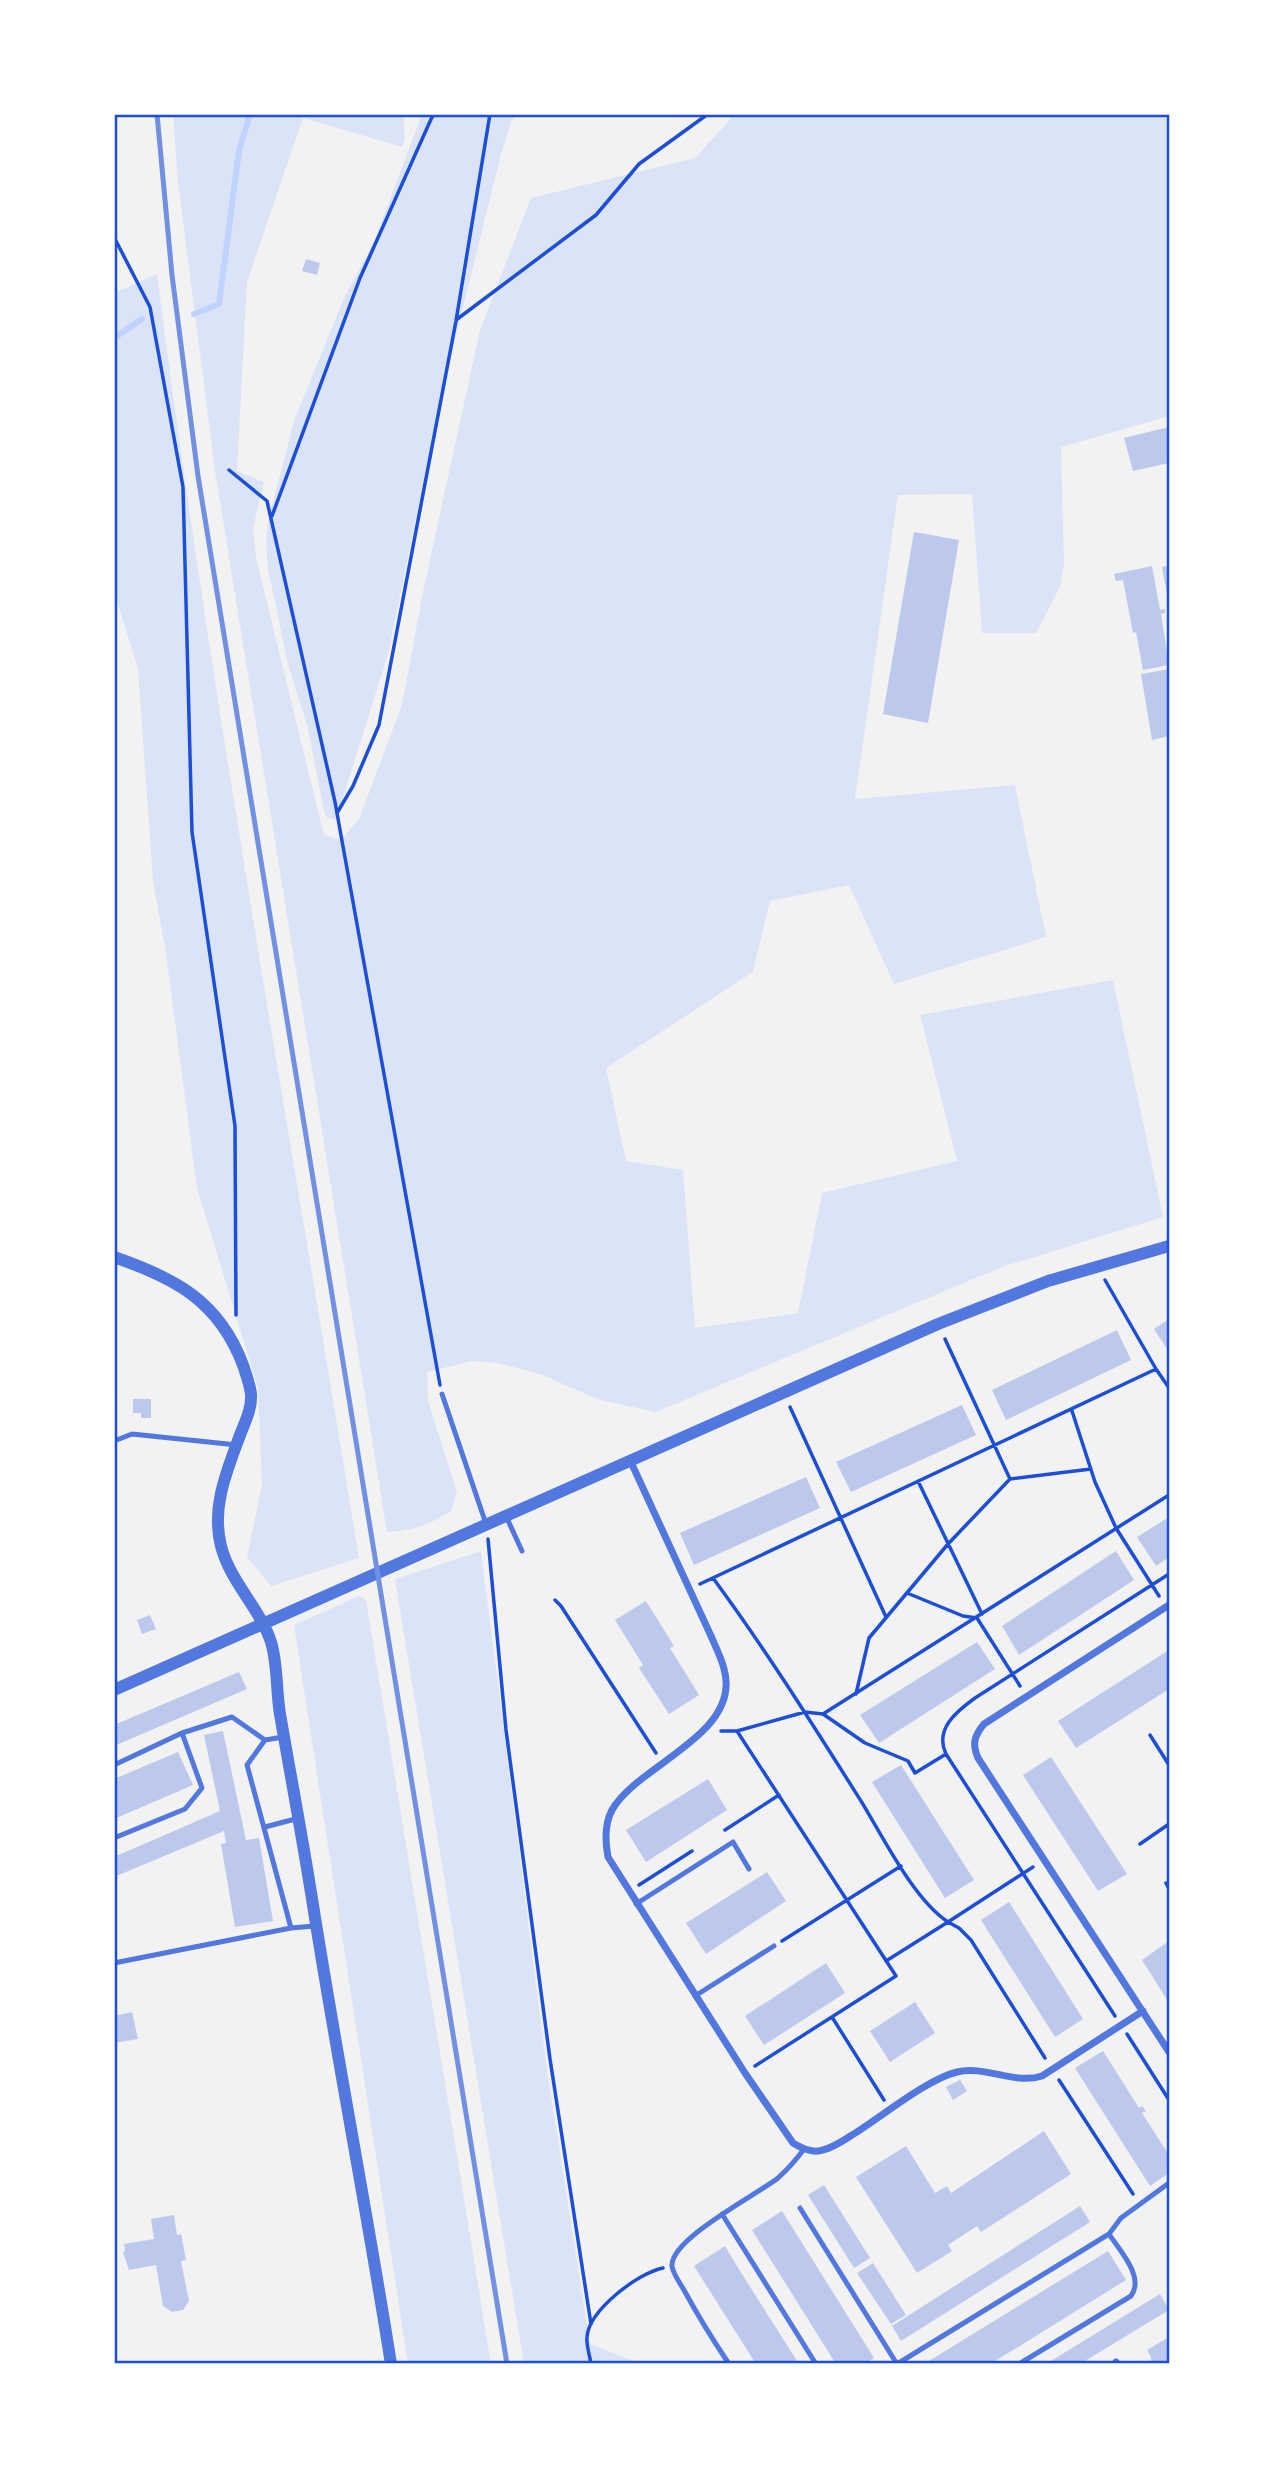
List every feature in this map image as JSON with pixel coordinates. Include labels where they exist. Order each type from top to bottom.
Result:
[{"type":"street","points":[[116,1690],[938,1324],[1038,1285],[1169,1246]]},
{"type":"street","points":[[114,1258],[167,1279],[196,1297],[211,1312],[236,1349],[251,1395],[249,1413],[222,1482],[218,1510],[219,1537],[232,1575],[263,1623],[272,1645],[279,1711],[300,1818],[391,2364]]},
{"type":"street","points":[[630,1460],[711,1636],[723,1664],[726,1683],[719,1711],[702,1732],[618,1801],[611,1811],[605,1841],[608,1857],[695,1996],[793,2143],[804,2150],[819,2152],[891,2110],[935,2080],[960,2071],[1027,2079],[1042,2076],[1143,2011]]},
{"type":"street","points":[[1168,1606],[984,1724],[976,1734],[974,1746],[978,1758],[1169,2052]]},
{"type":"lane","points":[[442,1394],[486,1525]]},
{"type":"lane","points":[[114,1441],[132,1434],[237,1445]]},
{"type":"lane","points":[[506,1516],[522,1551]]},
{"type":"lane","points":[[114,1765],[182,1733],[232,1717],[265,1740],[284,1737]]},
{"type":"lane","points":[[114,1838],[185,1809],[202,1788],[182,1733]]},
{"type":"lane","points":[[265,1740],[247,1765],[291,1928]]},
{"type":"lane","points":[[265,1827],[300,1818]]},
{"type":"lane","points":[[636,1904],[733,1842],[749,1869]]},
{"type":"lane","points":[[114,1963],[291,1928],[317,1926]]},
{"type":"lane","points":[[695,1996],[774,1946]]},
{"type":"lane","points":[[729,2364],[704,2327],[672,2266],[675,2255],[722,2214],[777,2179],[804,2150]]},
{"type":"lane","points":[[800,2208],[897,2364],[1109,2234],[1121,2218],[1169,2183]]},
{"type":"lane","points":[[722,2214],[816,2364]]},
{"type":"lane","points":[[1019,2364],[1131,2296],[1136,2289],[1136,2278],[1109,2234]]},
{"type":"path","points":[[271,518],[360,278],[432,117],[436,114]]},
{"type":"path","points":[[337,814],[353,786],[379,725],[456,321],[490,114]]},
{"type":"path","points":[[456,321],[596,215],[639,164],[708,114]]},
{"type":"path","points":[[114,237],[150,307],[183,487],[192,832],[235,1126],[236,1321]]},
{"type":"path","points":[[229,470],[267,501],[271,518],[337,814],[442,1394]]},
{"type":"path","points":[[1097,1266],[1169,1388]]},
{"type":"path","points":[[938,1324],[1010,1479]]},
{"type":"path","points":[[688,1589],[1072,1411],[1156,1369]]},
{"type":"path","points":[[784,1393],[886,1617]]},
{"type":"path","points":[[1072,1411],[1091,1469],[1116,1528],[1168,1606]]},
{"type":"path","points":[[856,1694],[869,1638],[948,1544],[1010,1479],[1091,1469]]},
{"type":"path","points":[[918,1481],[982,1614]]},
{"type":"path","points":[[823,1714],[1169,1494]]},
{"type":"path","points":[[486,1525],[508,1744],[550,2059],[591,2324]]},
{"type":"path","points":[[1169,1574],[975,1698],[948,1722],[943,1734],[946,1754],[1169,2100]]},
{"type":"path","points":[[713,1577],[805,1712],[925,1903],[935,1913],[959,1927],[971,1940],[1140,2204]]},
{"type":"path","points":[[907,1593],[963,1616],[977,1618],[1027,1697]]},
{"type":"path","points":[[555,1600],[662,1764]]},
{"type":"path","points":[[702,1732],[737,1731],[805,1712],[823,1714],[865,1743],[908,1761],[915,1773],[946,1754]]},
{"type":"path","points":[[737,1731],[896,1976],[745,2073]]},
{"type":"path","points":[[1150,1735],[1169,1765]]},
{"type":"path","points":[[1140,1843],[1169,1825]]},
{"type":"path","points":[[886,1961],[1044,1860]]},
{"type":"path","points":[[774,1946],[901,1866]]},
{"type":"path","points":[[1166,1883],[1169,1889]]},
{"type":"path","points":[[832,2017],[891,2110]]},
{"type":"path","points":[[591,2364],[587,2337],[591,2324],[605,2305],[638,2278],[672,2266]]},
{"type":"shaded area","points":[[173,114],[403,114],[405,139],[402,147],[303,118],[247,282],[237,471],[264,482],[253,528],[256,558],[324,835],[341,840],[359,819],[402,705],[423,592],[480,330],[531,198],[695,158],[735,114],[1169,114],[1169,416],[1061,447],[1064,564],[1060,587],[1036,633],[982,633],[972,494],[898,495],[855,799],[1015,785],[1046,937],[894,984],[849,885],[770,901],[753,972],[606,1068],[626,1161],[683,1170],[695,1328],[798,1313],[822,1193],[957,1161],[920,1015],[1113,980],[1163,1217],[1002,1267],[656,1412],[600,1400],[540,1374],[497,1363],[472,1361],[427,1372],[428,1401],[457,1492],[451,1511],[427,1524],[387,1532],[215,471],[178,182]]},
{"type":"shaded area","points":[[422,114],[516,114],[501,155],[441,396],[388,654],[336,820],[327,817],[324,812],[308,728],[288,665],[268,569],[268,521],[294,421],[344,298],[374,242]]},
{"type":"shaded area","points":[[157,274],[227,756],[359,1558],[271,1586],[247,1557],[262,1485],[258,1388],[197,1188],[166,954],[153,880],[138,669],[114,591],[114,293]]},
{"type":"shaded area","points":[[481,1551],[547,2070],[590,2344],[642,2364],[524,2364],[395,1579]]},
{"type":"shaded area","points":[[359,1596],[366,1600],[491,2364],[408,2364],[294,1625]]},
{"type":"building","points":[[306,259],[320,263],[317,275],[302,271]]},
{"type":"building","points":[[1169,427],[1169,463],[1133,471],[1124,438]]},
{"type":"building","points":[[914,532],[959,540],[928,723],[883,714]]},
{"type":"building","points":[[1169,565],[1169,600],[1168,600],[1162,567]]},
{"type":"building","points":[[1152,566],[1160,610],[1165,609],[1165,613],[1161,614],[1169,665],[1143,670],[1123,580],[1116,581],[1114,574]]},
{"type":"building","points":[[1169,669],[1169,736],[1152,740],[1141,674]]},
{"type":"building","points":[[1169,1319],[1169,1352],[1154,1329]]},
{"type":"building","points":[[1117,1330],[1131,1360],[1006,1420],[992,1390]]},
{"type":"building","points":[[133,1399],[151,1399],[151,1418],[141,1418],[141,1413],[133,1413]]},
{"type":"building","points":[[962,1405],[976,1435],[851,1492],[836,1462]]},
{"type":"building","points":[[806,1477],[820,1508],[694,1565],[680,1533]]},
{"type":"building","points":[[1169,1517],[1169,1557],[1156,1566],[1137,1537]]},
{"type":"building","points":[[1116,1551],[1134,1580],[1019,1655],[1002,1626]]},
{"type":"building","points":[[646,1601],[674,1646],[670,1648],[699,1695],[669,1714],[639,1668],[643,1665],[615,1620]]},
{"type":"building","points":[[150,1615],[156,1629],[142,1634],[137,1620]]},
{"type":"building","points":[[977,1642],[995,1669],[879,1743],[860,1715]]},
{"type":"building","points":[[1169,1650],[1169,1689],[1076,1748],[1058,1721]]},
{"type":"building","points":[[239,1672],[247,1689],[114,1746],[114,1725]]},
{"type":"building","points":[[223,1731],[246,1840],[259,1838],[273,1921],[235,1927],[221,1844],[226,1843],[224,1831],[114,1877],[114,1857],[220,1811],[204,1735]]},
{"type":"building","points":[[178,1752],[193,1785],[114,1819],[114,1779]]},
{"type":"building","points":[[1051,1757],[1127,1874],[1098,1891],[1023,1775]]},
{"type":"building","points":[[901,1765],[974,1880],[945,1898],[872,1782]]},
{"type":"building","points":[[708,1779],[727,1810],[646,1862],[626,1830]]},
{"type":"building","points":[[767,1872],[786,1901],[706,1954],[686,1923]]},
{"type":"building","points":[[1009,1902],[1083,2019],[1055,2037],[981,1920]]},
{"type":"building","points":[[1169,1941],[1169,2003],[1142,1960]]},
{"type":"building","points":[[826,1963],[845,1993],[764,2045],[745,2016]]},
{"type":"building","points":[[915,2002],[935,2033],[890,2062],[870,2031]]},
{"type":"building","points":[[132,2012],[138,2039],[114,2043],[114,2016]]},
{"type":"building","points":[[1103,2051],[1139,2108],[1142,2106],[1146,2111],[1142,2113],[1167,2152],[1169,2151],[1169,2173],[1150,2186],[1075,2068]]},
{"type":"building","points":[[960,2080],[967,2091],[953,2100],[946,2087]]},
{"type":"building","points":[[1044,2131],[1071,2174],[981,2232],[977,2226],[948,2245],[952,2251],[917,2273],[856,2177],[906,2146],[935,2193],[947,2186],[951,2193]]},
{"type":"building","points":[[824,2185],[870,2258],[854,2268],[808,2195]]},
{"type":"building","points":[[1080,2206],[1090,2222],[901,2341],[892,2326]]},
{"type":"building","points":[[782,2211],[874,2358],[865,2364],[836,2364],[752,2230]]},
{"type":"building","points":[[174,2215],[177,2235],[181,2234],[186,2260],[181,2261],[189,2301],[183,2310],[172,2312],[163,2306],[156,2265],[129,2270],[123,2252],[124,2244],[154,2239],[151,2219]]},
{"type":"building","points":[[725,2246],[799,2364],[756,2364],[694,2266]]},
{"type":"building","points":[[1108,2251],[1126,2280],[1031,2339],[990,2364],[924,2364]]},
{"type":"building","points":[[873,2263],[906,2315],[891,2324],[857,2273]]},
{"type":"building","points":[[1160,2294],[1169,2310],[1080,2364],[1046,2364]]},
{"type":"building","points":[[1169,2337],[1169,2364],[1151,2364],[1147,2350]]},
{"type":"waterway","points":[[194,314],[219,304],[239,151],[250,114]]},
{"type":"waterway","points":[[114,338],[142,319]]},
{"type":"railway","points":[[157,114],[172,275],[198,476],[507,2364]]}]
